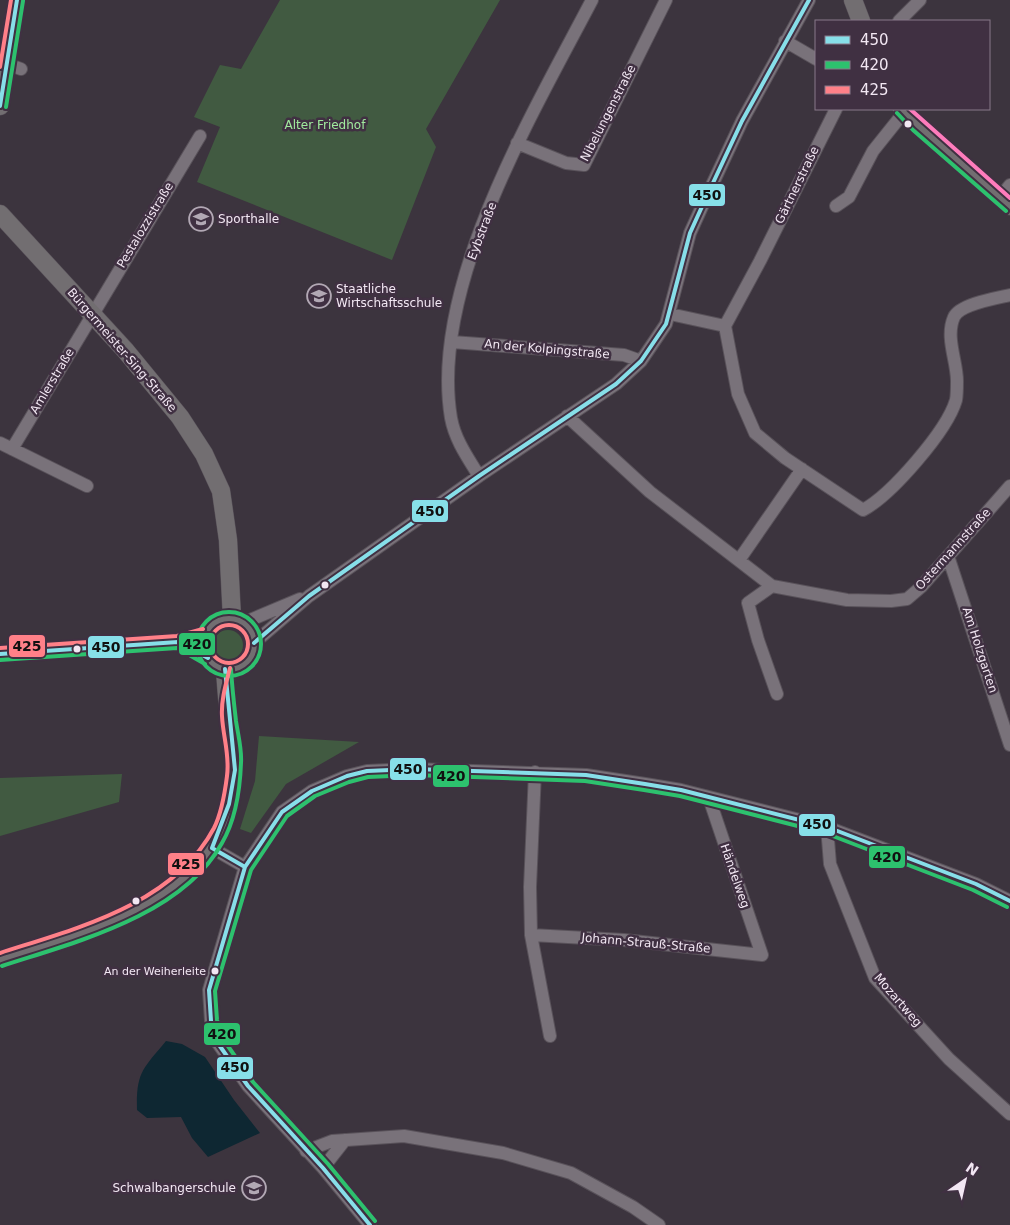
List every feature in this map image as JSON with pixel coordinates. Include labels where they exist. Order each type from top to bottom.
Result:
[{"type":"main road","points":[[0,106],[14,66],[17,0]]},
{"type":"main road","points":[[853,0],[861,20]]},
{"type":"main road","points":[[904,110],[917,125],[1007,195]]},
{"type":"main road","name":"Bürgermeister-Sing-Straße","points":[[0,214],[125,350],[180,417],[204,454],[221,491],[237,621]]},
{"type":"main road","points":[[222,619],[237,621],[251,631],[254,643],[250,659],[230,669],[218,667],[208,658],[203,643],[205,635],[214,623],[222,619]]},
{"type":"main road","points":[[0,960],[112,922],[161,894],[186,875],[212,848],[222,825],[231,795],[235,759],[228,713],[230,669]]},
{"type":"street","name":"Eybstraße","points":[[479,476],[457,440],[451,419],[449,388],[452,342],[472,252],[517,143],[592,0]]},
{"type":"street","name":"Nibelungenstraße","points":[[517,143],[566,163],[584,165],[666,0]]},
{"type":"street","points":[[254,643],[309,596],[479,476],[626,377],[641,362],[662,333],[670,314],[690,233],[742,121],[809,0]]},
{"type":"street","points":[[900,20],[920,0]]},
{"type":"street","points":[[785,41],[815,58]]},
{"type":"street","name":"Gärtnerstraße","points":[[725,326],[760,261],[836,110]]},
{"type":"street","points":[[836,206],[849,197],[873,151],[904,110]]},
{"type":"street","name":"Pestalozzistraße","points":[[91,314],[200,136]]},
{"type":"street","points":[[670,314],[725,326],[738,394],[749,421],[763,442],[863,510],[876,503],[919,458],[946,419],[956,400],[957,380],[951,337],[954,316],[963,308],[1010,294]]},
{"type":"street","name":"Amlerstraße","points":[[86,486],[6,446],[91,314]]},
{"type":"street","name":"An der Kolpingstraße","points":[[452,342],[624,356],[641,362]]},
{"type":"street","name":"Ostermannstraße","points":[[567,416],[650,492],[772,586],[846,600],[891,601],[907,598],[921,587],[1010,487]]},
{"type":"street","points":[[739,560],[802,469]]},
{"type":"street","name":"Am Holzgarten","points":[[948,556],[1010,745]]},
{"type":"street","points":[[772,586],[748,603],[758,640],[777,694]]},
{"type":"street","points":[[237,621],[309,596]]},
{"type":"street","points":[[0,654],[178,642],[205,635]]},
{"type":"street","points":[[178,642],[208,658]]},
{"type":"street","points":[[370,1225],[323,1168],[248,1086],[217,1042],[211,1021],[209,990],[244,867],[282,812],[312,791],[346,776],[367,771],[414,769],[586,775],[681,790],[827,827],[976,884],[1010,901]]},
{"type":"street","points":[[535,772],[530,887],[531,935],[550,1036]]},
{"type":"street","name":"Händelweg","points":[[709,798],[762,955]]},
{"type":"street","name":"Mozartweg","points":[[827,827],[830,864],[875,978],[949,1059],[1010,1114]]},
{"type":"street","points":[[212,848],[244,867]]},
{"type":"street","name":"Johann-Strauß-Straße","points":[[531,935],[624,940],[762,955]]},
{"type":"street","points":[[306,1150],[345,1140],[404,1136],[504,1153],[571,1173],[633,1207],[659,1225]]},
{"type":"street","points":[[323,1168],[345,1140]]},
{"type":"green space","name":"Alter Friedhof","points":[[280,0],[500,0],[426,129],[436,147],[392,260],[197,182],[220,127],[194,117],[220,65],[241,69]]},
{"type":"green space","points":[[228,630],[239,634],[243,645],[239,656],[228,660],[217,656],[213,645],[217,634]]},
{"type":"green space","points":[[259,736],[359,742],[286,784],[251,833],[240,829],[255,781]]},
{"type":"green space","points":[[122,774],[119,802],[0,836],[0,778]]},
{"type":"water","points":[[166,1041],[182,1044],[205,1057],[234,1100],[260,1133],[208,1157],[192,1138],[181,1117],[147,1118],[137,1110],[138,1087],[142,1072]]},
{"type":"transit line","name":"425","points":[[0,67],[11,0]]},
{"type":"transit line","name":"450","points":[[0,106],[17,0]]},
{"type":"transit line","name":"450","points":[[254,643],[309,596],[479,476],[616,384],[641,361],[666,324],[690,233],[705,200],[742,121],[809,0]]},
{"type":"transit line","name":"420","points":[[6,107],[23,1]]},
{"type":"transit line","points":[[911,110],[1010,198]]},
{"type":"transit line","name":"420","points":[[897,113],[913,130],[1006,211]]},
{"type":"transit line","name":"420","points":[[229,612],[247,618],[255,626],[261,644],[255,662],[247,670],[229,676],[211,670],[203,662],[197,644],[203,626],[211,618],[229,612]]},
{"type":"transit line","name":"425","points":[[229,625],[243,630],[248,644],[243,658],[229,663],[215,658],[210,644],[215,630],[229,625]]},
{"type":"transit line","name":"425","points":[[0,648],[177,636],[203,629]]},
{"type":"transit line","name":"450","points":[[0,654],[178,642],[208,658]]},
{"type":"transit line","name":"420","points":[[0,660],[177,648],[205,664]]},
{"type":"transit line","name":"425","points":[[0,953],[91,923],[120,910],[149,895],[174,876],[196,854],[214,828],[221,810],[225,789],[228,761],[222,710],[230,668]]},
{"type":"transit line","name":"450","points":[[225,669],[235,770],[229,804],[212,848],[245,867]]},
{"type":"transit line","name":"420","points":[[2,966],[62,947],[124,923],[154,908],[181,890],[204,868],[227,834],[238,794],[241,752],[231,669]]},
{"type":"transit line","name":"450","points":[[370,1225],[323,1168],[248,1086],[217,1042],[211,1021],[209,990],[245,867],[282,812],[312,791],[347,776],[367,771],[414,769],[586,775],[645,784],[681,790],[827,827],[976,884],[1010,901]]},
{"type":"transit line","name":"420","points":[[375,1221],[328,1164],[253,1082],[223,1039],[217,1020],[215,991],[251,870],[287,816],[315,796],[349,782],[368,777],[414,775],[585,781],[644,790],[680,796],[825,833],[973,890],[1007,907]]},
{"type":"place","name":"Sporthalle","points":[[201,219]]},
{"type":"place","name":"Staatliche Wirtschaftsschule","points":[[319,296]]},
{"type":"place","name":"An der Weiherleite","points":[[215,971]]},
{"type":"place","name":"Schwalbangerschule","points":[[254,1188]]}]
